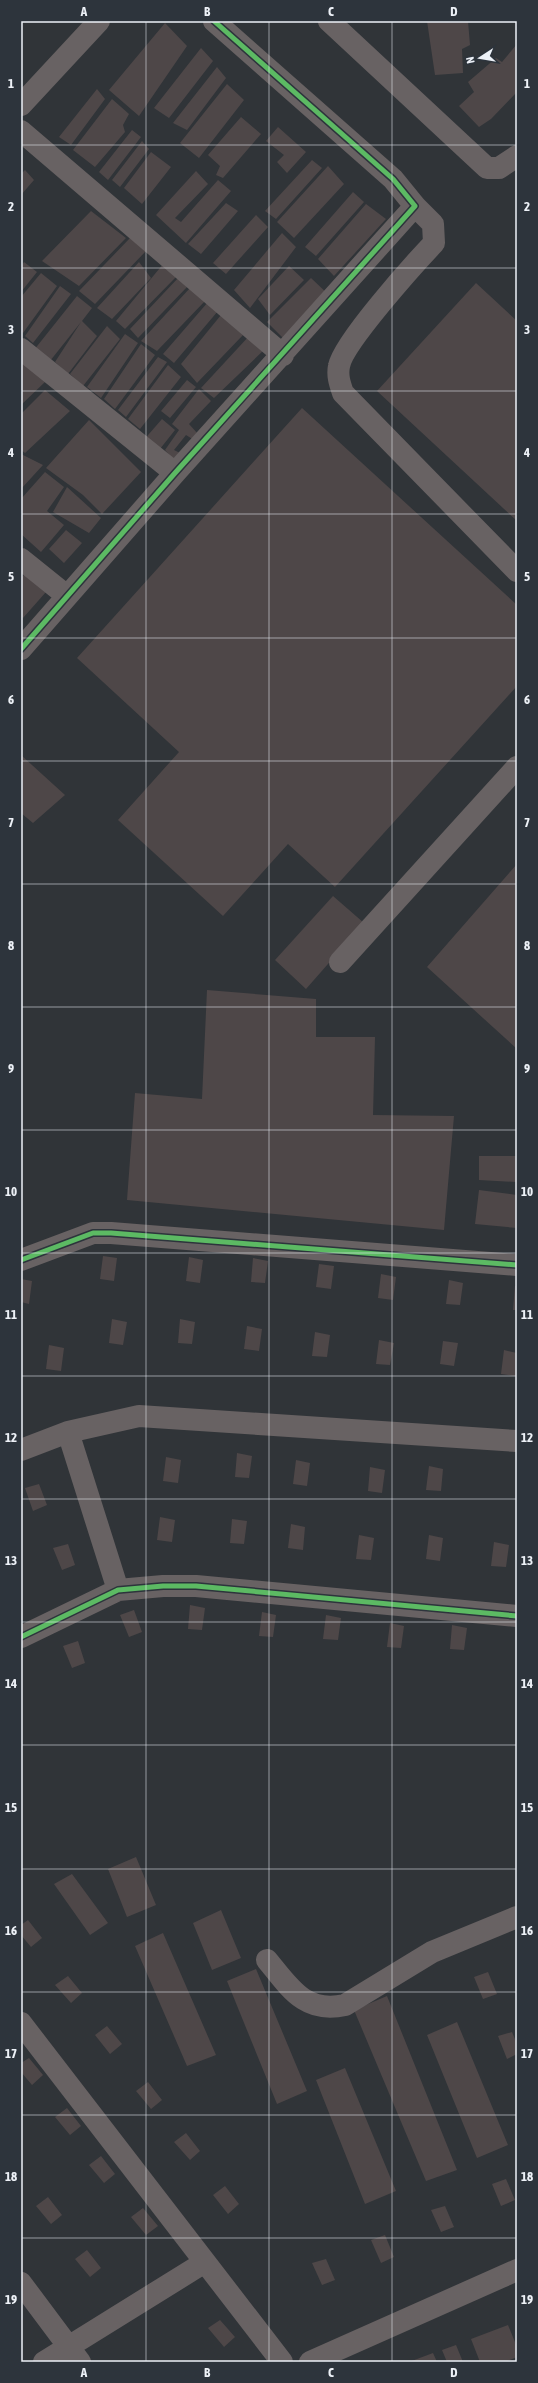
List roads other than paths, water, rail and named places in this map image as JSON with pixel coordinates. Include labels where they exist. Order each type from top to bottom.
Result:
[{"type":"street","points":[[21,105],[99,21]]},
{"type":"street","points":[[214,21],[393,179],[415,206],[433,224],[434,243],[415,262],[351,342],[339,365],[338,379],[343,393],[517,571]]},
{"type":"street","points":[[329,21],[487,168],[499,168],[517,156]]},
{"type":"street","points":[[21,131],[283,355]]},
{"type":"street","points":[[21,649],[175,473],[283,355],[415,206]]},
{"type":"street","points":[[21,349],[175,473]]},
{"type":"street","points":[[21,559],[67,596]]},
{"type":"street","points":[[340,962],[517,767]]},
{"type":"street","points":[[21,1260],[93,1233],[111,1233],[517,1266]]},
{"type":"street","points":[[21,1450],[68,1432],[139,1416],[517,1441]]},
{"type":"street","points":[[68,1432],[118,1590]]},
{"type":"street","points":[[21,1637],[118,1590],[163,1586],[196,1586],[517,1616]]},
{"type":"street","points":[[268,1960],[290,1989],[307,2003],[331,2008],[345,2005],[432,1952],[517,1917]]},
{"type":"street","points":[[25,2037],[205,2262],[282,2362]]},
{"type":"street","points":[[44,2362],[74,2354],[205,2262]]},
{"type":"street","points":[[310,2362],[517,2270]]},
{"type":"street","points":[[21,2283],[74,2354]]}]
